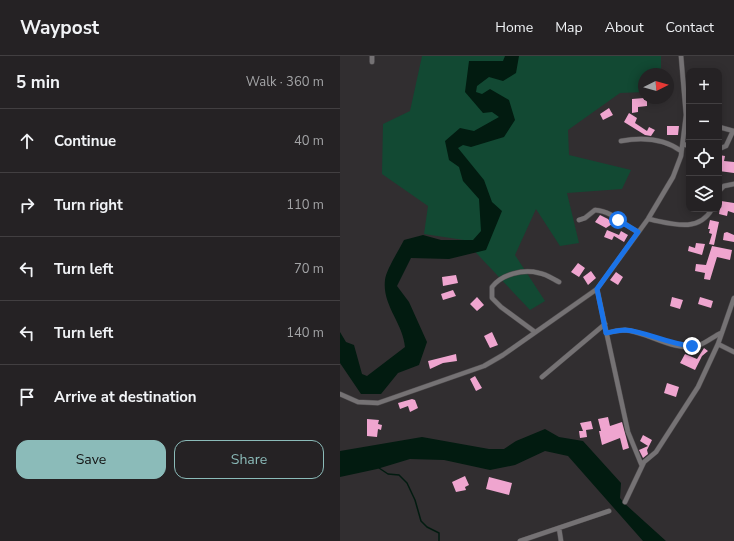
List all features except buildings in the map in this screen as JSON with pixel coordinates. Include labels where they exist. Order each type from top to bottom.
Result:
[{"type":"street","points":[[372,56],[372,62]]},
{"type":"street","points":[[681,56],[686,113]]},
{"type":"street","points":[[722,128],[733,131],[726,146],[722,147]]},
{"type":"street","points":[[340,394],[358,402],[378,403],[484,366],[597,289],[648,219],[673,177],[686,129]]},
{"type":"street","points":[[621,141],[635,139],[659,141],[670,143],[681,151]]},
{"type":"street","points":[[722,188],[724,186],[734,184]]},
{"type":"street","points":[[579,220],[585,218],[595,210],[602,211],[614,216],[626,226],[638,232]]},
{"type":"street","points":[[648,219],[684,226],[703,221],[710,212]]},
{"type":"street","points":[[535,332],[501,307],[492,298],[492,287],[505,275],[534,272],[540,273],[559,282]]},
{"type":"street","points":[[597,289],[628,432],[642,466]]},
{"type":"street","points":[[625,502],[642,466],[656,452],[698,387],[732,311],[734,298]]},
{"type":"street","points":[[542,377],[605,324]]},
{"type":"street","points":[[606,333],[624,330],[639,333],[676,345],[692,346],[700,345],[721,333]]},
{"type":"street","points":[[718,344],[734,352]]},
{"type":"street","points":[[520,541],[609,511]]},
{"type":"street","points":[[559,528],[561,541]]},
{"type":"green space","points":[[422,56],[661,56],[661,68],[638,68],[638,92],[620,93],[568,130],[569,155],[631,170],[622,189],[567,193],[579,243],[560,246],[536,209],[515,255],[545,301],[530,310],[464,240],[424,234],[428,206],[382,174],[383,124],[410,111]]},
{"type":"shaded area","points":[[505,56],[519,56],[516,73],[503,81],[489,77],[477,86],[476,92],[482,94],[490,89],[509,100],[515,120],[504,137],[471,147],[463,145],[458,148],[484,180],[492,202],[502,211],[486,250],[449,259],[411,258],[397,286],[409,302],[427,342],[419,365],[398,373],[381,394],[361,394],[340,363],[340,332],[346,342],[354,345],[362,374],[367,376],[405,347],[401,330],[389,306],[385,289],[386,276],[404,240],[423,235],[441,240],[473,240],[481,231],[479,199],[463,181],[459,167],[449,160],[445,141],[460,128],[474,131],[499,117],[492,112],[483,113],[465,92],[469,61],[503,61]]},
{"type":"shaded area","points":[[545,429],[559,437],[583,441],[621,483],[620,498],[624,503],[666,541],[643,541],[568,456],[545,451],[515,465],[490,470],[444,460],[410,459],[377,469],[340,477],[340,451],[422,437],[489,449],[504,449],[516,441]]},
{"type":"waterway","points":[[379,468],[388,474],[399,475],[407,483],[415,500],[421,521],[427,527],[439,533],[439,541]]},
{"type":"route","points":[[618,220],[638,232],[597,289],[606,333],[624,330],[639,333],[676,345],[692,346]]}]
